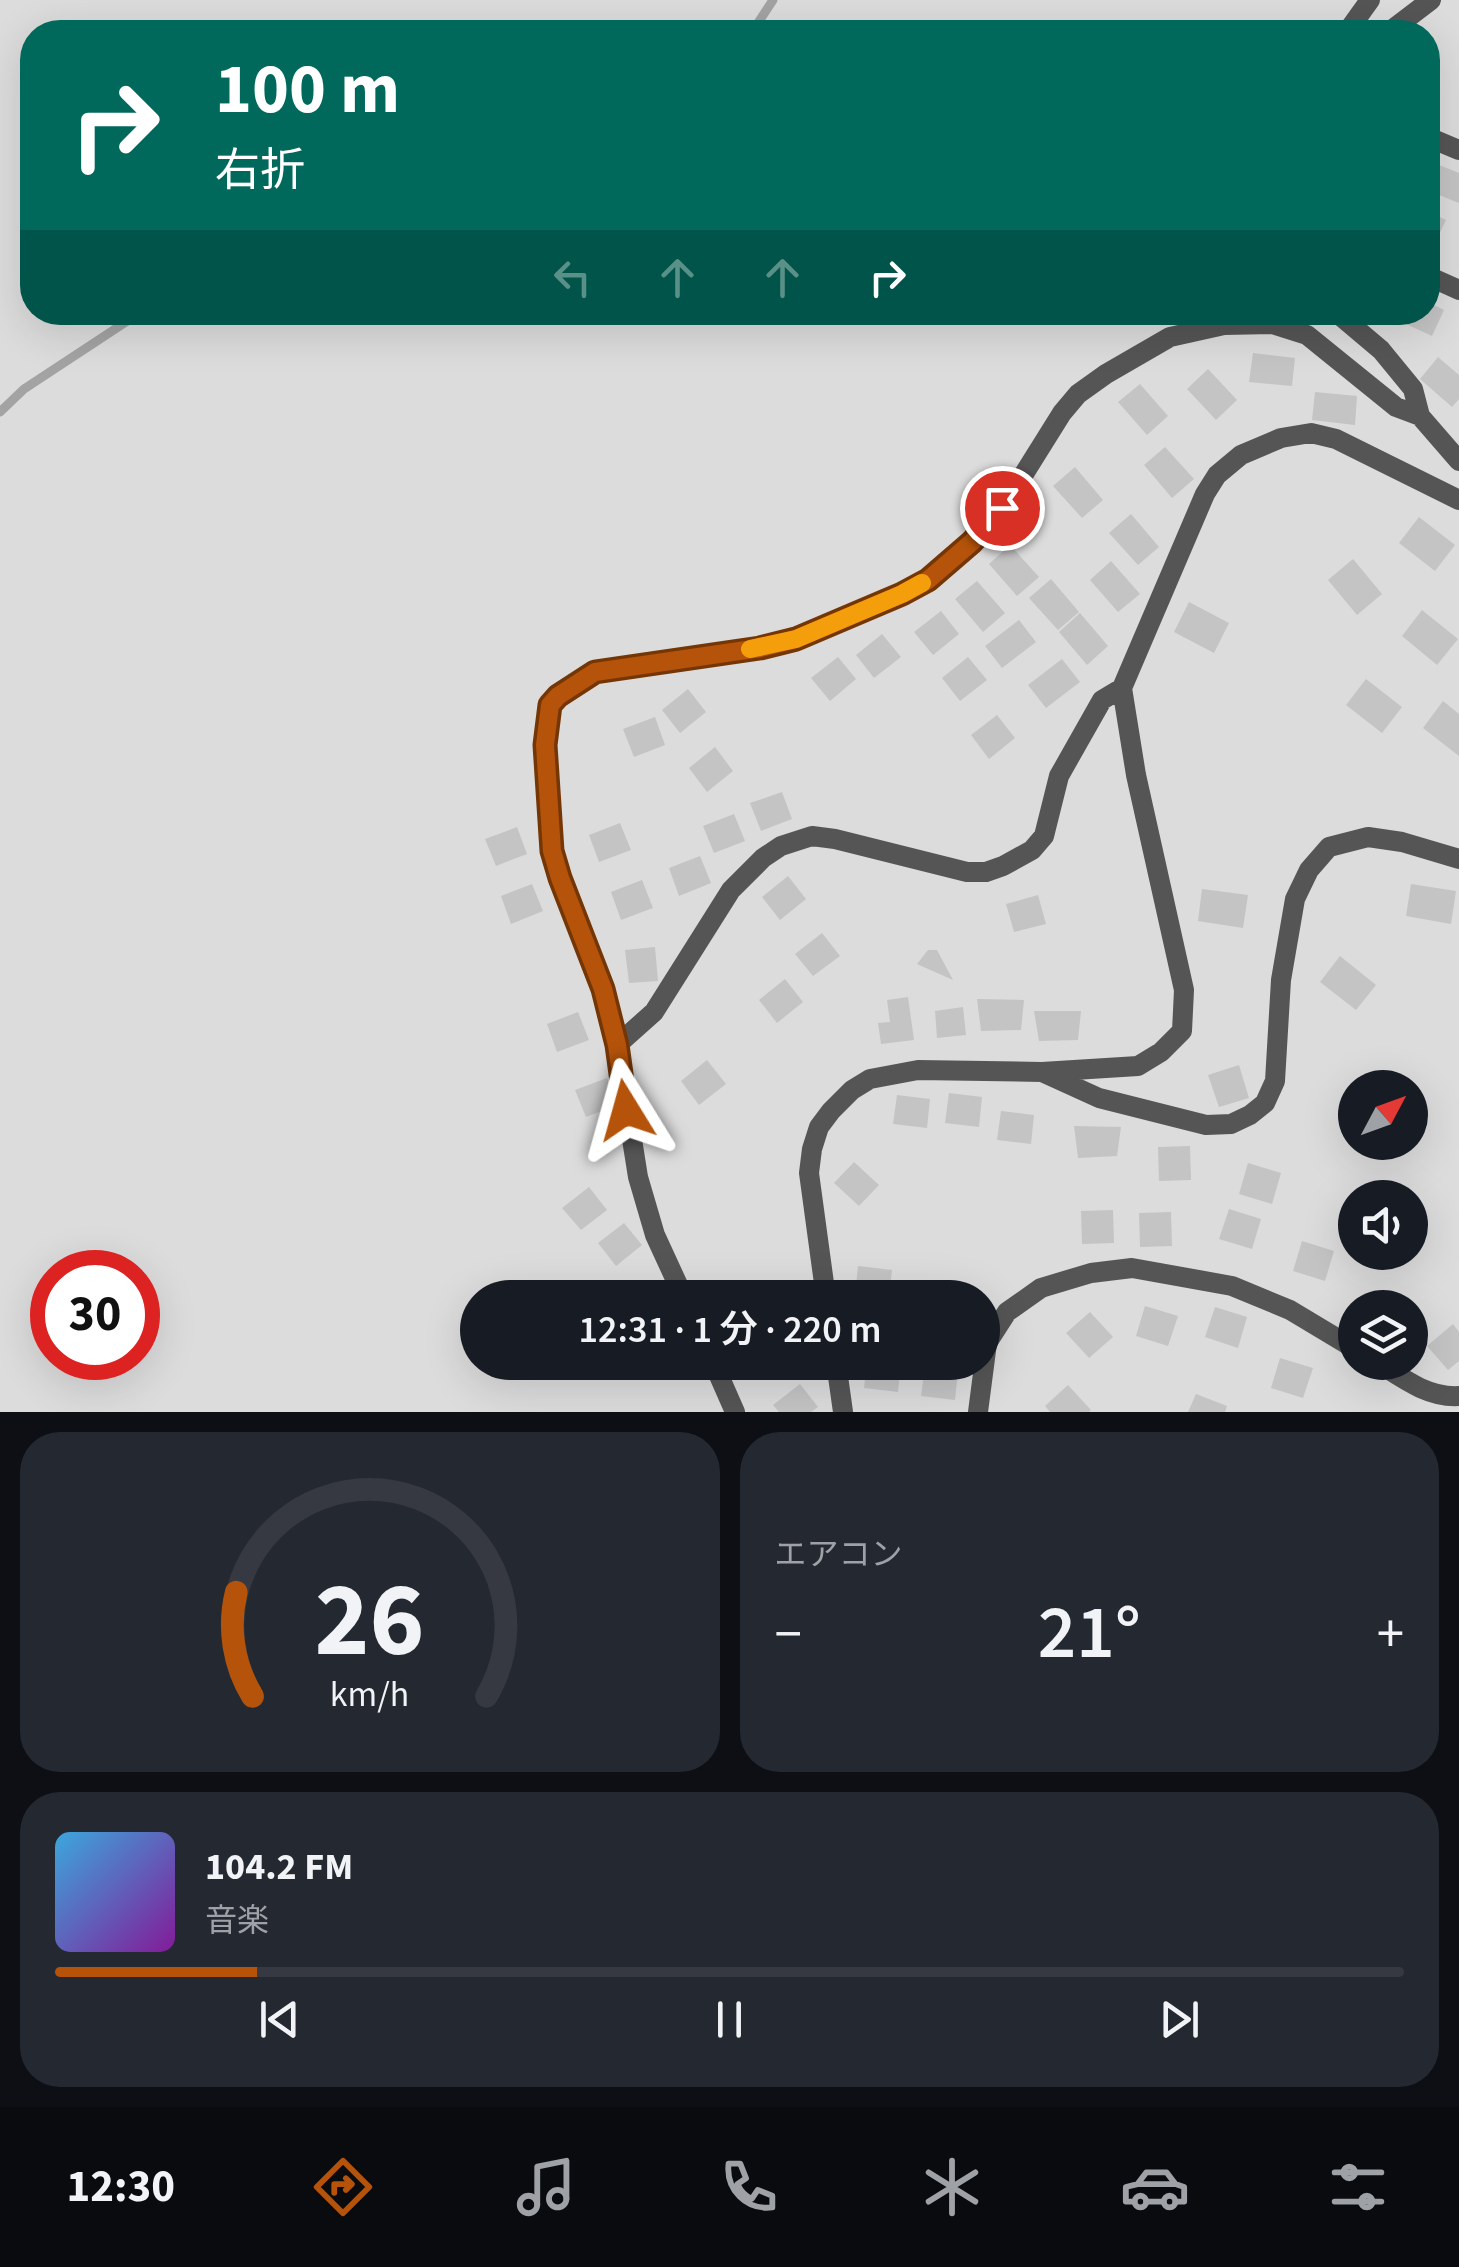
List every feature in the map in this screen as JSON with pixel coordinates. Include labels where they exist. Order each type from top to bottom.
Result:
[{"type":"street","points":[[1404,20],[1430,0]]},
{"type":"street","points":[[676,1280],[655,1235],[638,1177],[617,1045],[603,989],[552,851],[545,745],[550,705],[595,672],[760,648],[796,639],[928,580],[972,542],[1002,508],[1078,394],[1170,338],[1220,325]]},
{"type":"street","points":[[1275,325],[1307,335],[1396,408],[1420,416]]},
{"type":"street","points":[[1351,325],[1381,350],[1402,376],[1412,389],[1420,416],[1459,461]]},
{"type":"street","points":[[824,1280],[809,1173],[812,1149],[819,1128],[852,1090],[870,1079],[918,1070],[1042,1072],[1138,1066],[1161,1052],[1182,1031],[1184,990],[1136,775],[1122,688],[1205,494],[1217,475],[1241,455],[1281,438],[1311,433],[1336,439],[1459,500]]},
{"type":"street","points":[[617,1045],[654,1012],[731,890],[763,858],[782,846],[812,836],[824,837],[967,872],[986,872],[1032,850],[1044,836],[1059,776],[1102,700],[1122,688]]},
{"type":"street","points":[[1042,1072],[1099,1098],[1206,1125],[1231,1124],[1250,1115],[1266,1103],[1274,1081],[1281,980],[1295,899],[1309,870],[1330,847],[1368,837],[1402,842],[1459,859]]},
{"type":"street","points":[[978,1412],[988,1343],[1007,1312],[1041,1288],[1091,1273],[1132,1268],[1232,1286],[1290,1310],[1338,1339]]},
{"type":"street","points":[[721,1380],[736,1412]]},
{"type":"street","points":[[839,1380],[843,1412]]},
{"type":"street","points":[[1407,1380],[1446,1396],[1459,1396]]},
{"type":"shaded area","points":[[0,0],[1459,0],[1459,1412],[0,1412]]},
{"type":"building","points":[[1440,165],[1459,173],[1459,203],[1440,195]]},
{"type":"building","points":[[1408,325],[1437,325],[1432,336]]},
{"type":"building","points":[[1253,353],[1295,358],[1292,386],[1249,382]]},
{"type":"building","points":[[1438,357],[1459,375],[1459,399],[1452,407],[1420,379]]},
{"type":"building","points":[[1208,369],[1237,400],[1216,420],[1187,389]]},
{"type":"building","points":[[1140,384],[1168,416],[1147,435],[1118,402]]},
{"type":"building","points":[[1315,392],[1357,396],[1355,425],[1312,420]]},
{"type":"building","points":[[1165,447],[1194,479],[1172,498],[1144,465]]},
{"type":"building","points":[[1075,467],[1103,500],[1082,518],[1053,486]]},
{"type":"building","points":[[1131,514],[1159,547],[1138,565],[1109,533]]},
{"type":"building","points":[[1419,517],[1455,545],[1435,571],[1399,543]]},
{"type":"building","points":[[1010,545],[1039,577],[1017,596],[989,564]]},
{"type":"building","points":[[1353,559],[1382,594],[1357,615],[1328,580]]},
{"type":"building","points":[[1111,561],[1140,594],[1118,612],[1090,580]]},
{"type":"building","points":[[1051,579],[1079,612],[1058,630],[1029,598]]},
{"type":"building","points":[[977,581],[1005,613],[983,632],[955,599]]},
{"type":"building","points":[[1189,602],[1229,623],[1214,653],[1174,632]]},
{"type":"building","points":[[1422,610],[1458,639],[1437,665],[1402,636]]},
{"type":"building","points":[[941,611],[959,634],[933,655],[914,632]]},
{"type":"building","points":[[1080,613],[1108,646],[1087,665],[1059,632]]},
{"type":"building","points":[[1019,620],[1036,642],[1002,668],[985,646]]},
{"type":"building","points":[[882,634],[901,657],[874,678],[856,655]]},
{"type":"building","points":[[838,657],[856,679],[830,701],[811,678]]},
{"type":"building","points":[[968,657],[987,680],[960,701],[942,678]]},
{"type":"building","points":[[1062,659],[1080,682],[1046,708],[1028,685]]},
{"type":"building","points":[[1366,679],[1402,707],[1382,733],[1346,705]]},
{"type":"building","points":[[688,689],[706,712],[680,733],[662,710]]},
{"type":"building","points":[[1443,701],[1459,714],[1459,756],[1423,728]]},
{"type":"building","points":[[997,715],[1015,738],[989,759],[971,735]]},
{"type":"building","points":[[655,717],[665,745],[634,757],[623,729]]},
{"type":"building","points":[[715,747],[733,771],[707,792],[689,768]]},
{"type":"building","points":[[782,792],[792,819],[761,831],[750,803]]},
{"type":"building","points":[[734,814],[745,841],[714,853],[703,826]]},
{"type":"building","points":[[620,823],[631,850],[599,862],[589,835]]},
{"type":"building","points":[[517,827],[527,854],[496,866],[485,839]]},
{"type":"building","points":[[700,856],[711,883],[679,896],[669,868]]},
{"type":"building","points":[[788,876],[806,899],[780,920],[762,897]]},
{"type":"building","points":[[642,880],[653,908],[621,920],[611,892]]},
{"type":"building","points":[[532,884],[543,911],[511,924],[501,896]]},
{"type":"building","points":[[1411,884],[1456,891],[1451,924],[1406,916]]},
{"type":"building","points":[[1202,889],[1248,895],[1243,928],[1198,921]]},
{"type":"building","points":[[1038,895],[1046,924],[1014,932],[1006,904]]},
{"type":"building","points":[[822,933],[840,956],[813,976],[795,954]]},
{"type":"building","points":[[655,947],[658,981],[629,983],[625,950]]},
{"type":"building","points":[[928,950],[937,950],[953,980],[917,964]]},
{"type":"building","points":[[1340,956],[1376,985],[1356,1010],[1320,982]]},
{"type":"building","points":[[785,979],[803,1002],[777,1023],[759,1000]]},
{"type":"building","points":[[908,997],[914,1040],[881,1044],[878,1023],[890,1022],[887,1000]]},
{"type":"building","points":[[977,999],[1024,1000],[1021,1030],[981,1031]]},
{"type":"building","points":[[963,1007],[966,1035],[937,1038],[935,1011]]},
{"type":"building","points":[[1034,1011],[1081,1011],[1078,1040],[1039,1041]]},
{"type":"building","points":[[578,1012],[589,1040],[557,1052],[547,1024]]},
{"type":"building","points":[[707,1060],[726,1084],[699,1105],[681,1081]]},
{"type":"building","points":[[1239,1065],[1249,1098],[1219,1107],[1208,1075]]},
{"type":"building","points":[[607,1078],[617,1105],[586,1117],[575,1090]]},
{"type":"building","points":[[949,1093],[982,1097],[979,1127],[945,1123]]},
{"type":"building","points":[[897,1095],[930,1099],[927,1128],[893,1124]]},
{"type":"building","points":[[1001,1111],[1034,1115],[1031,1144],[997,1140]]},
{"type":"building","points":[[1074,1126],[1121,1127],[1117,1156],[1078,1158]]},
{"type":"building","points":[[1190,1146],[1191,1180],[1159,1181],[1158,1147]]},
{"type":"building","points":[[854,1162],[879,1185],[859,1206],[834,1183]]},
{"type":"building","points":[[1248,1163],[1281,1173],[1272,1204],[1239,1194]]},
{"type":"building","points":[[589,1187],[607,1210],[581,1230],[562,1208]]},
{"type":"building","points":[[1229,1209],[1261,1219],[1252,1249],[1219,1239]]},
{"type":"building","points":[[1113,1210],[1114,1243],[1082,1244],[1081,1211]]},
{"type":"building","points":[[1171,1212],[1172,1246],[1140,1247],[1139,1213]]},
{"type":"building","points":[[624,1223],[642,1245],[616,1266],[598,1243]]},
{"type":"building","points":[[1302,1241],[1334,1251],[1325,1281],[1293,1271]]},
{"type":"building","points":[[858,1266],[892,1270],[891,1280],[857,1280]]},
{"type":"building","points":[[1145,1306],[1178,1316],[1168,1346],[1136,1336]]},
{"type":"building","points":[[1215,1307],[1247,1317],[1238,1348],[1205,1337]]},
{"type":"building","points":[[1090,1312],[1113,1337],[1089,1358],[1066,1333]]},
{"type":"building","points":[[1453,1324],[1459,1332],[1459,1361],[1448,1370],[1428,1345]]},
{"type":"building","points":[[1280,1358],[1313,1368],[1303,1398],[1271,1388]]},
{"type":"building","points":[[865,1380],[899,1380],[898,1392],[864,1388]]},
{"type":"building","points":[[923,1380],[957,1380],[955,1400],[921,1396]]},
{"type":"building","points":[[800,1384],[818,1407],[811,1412],[779,1412],[773,1405]]},
{"type":"building","points":[[1068,1385],[1089,1412],[1050,1412],[1045,1406]]},
{"type":"building","points":[[1196,1394],[1227,1406],[1225,1412],[1188,1412]]},
{"type":"waterway","points":[[760,20],[773,0]]},
{"type":"waterway","points":[[0,412],[24,389],[121,325]]},
{"type":"slow traffic","points":[[750,649],[796,639],[922,583]]},
{"type":"route","points":[[626,1110],[617,1045],[603,989],[552,851],[545,745],[550,705],[595,672],[760,648],[796,639],[902,594],[928,580],[972,542],[1002,508]]}]
